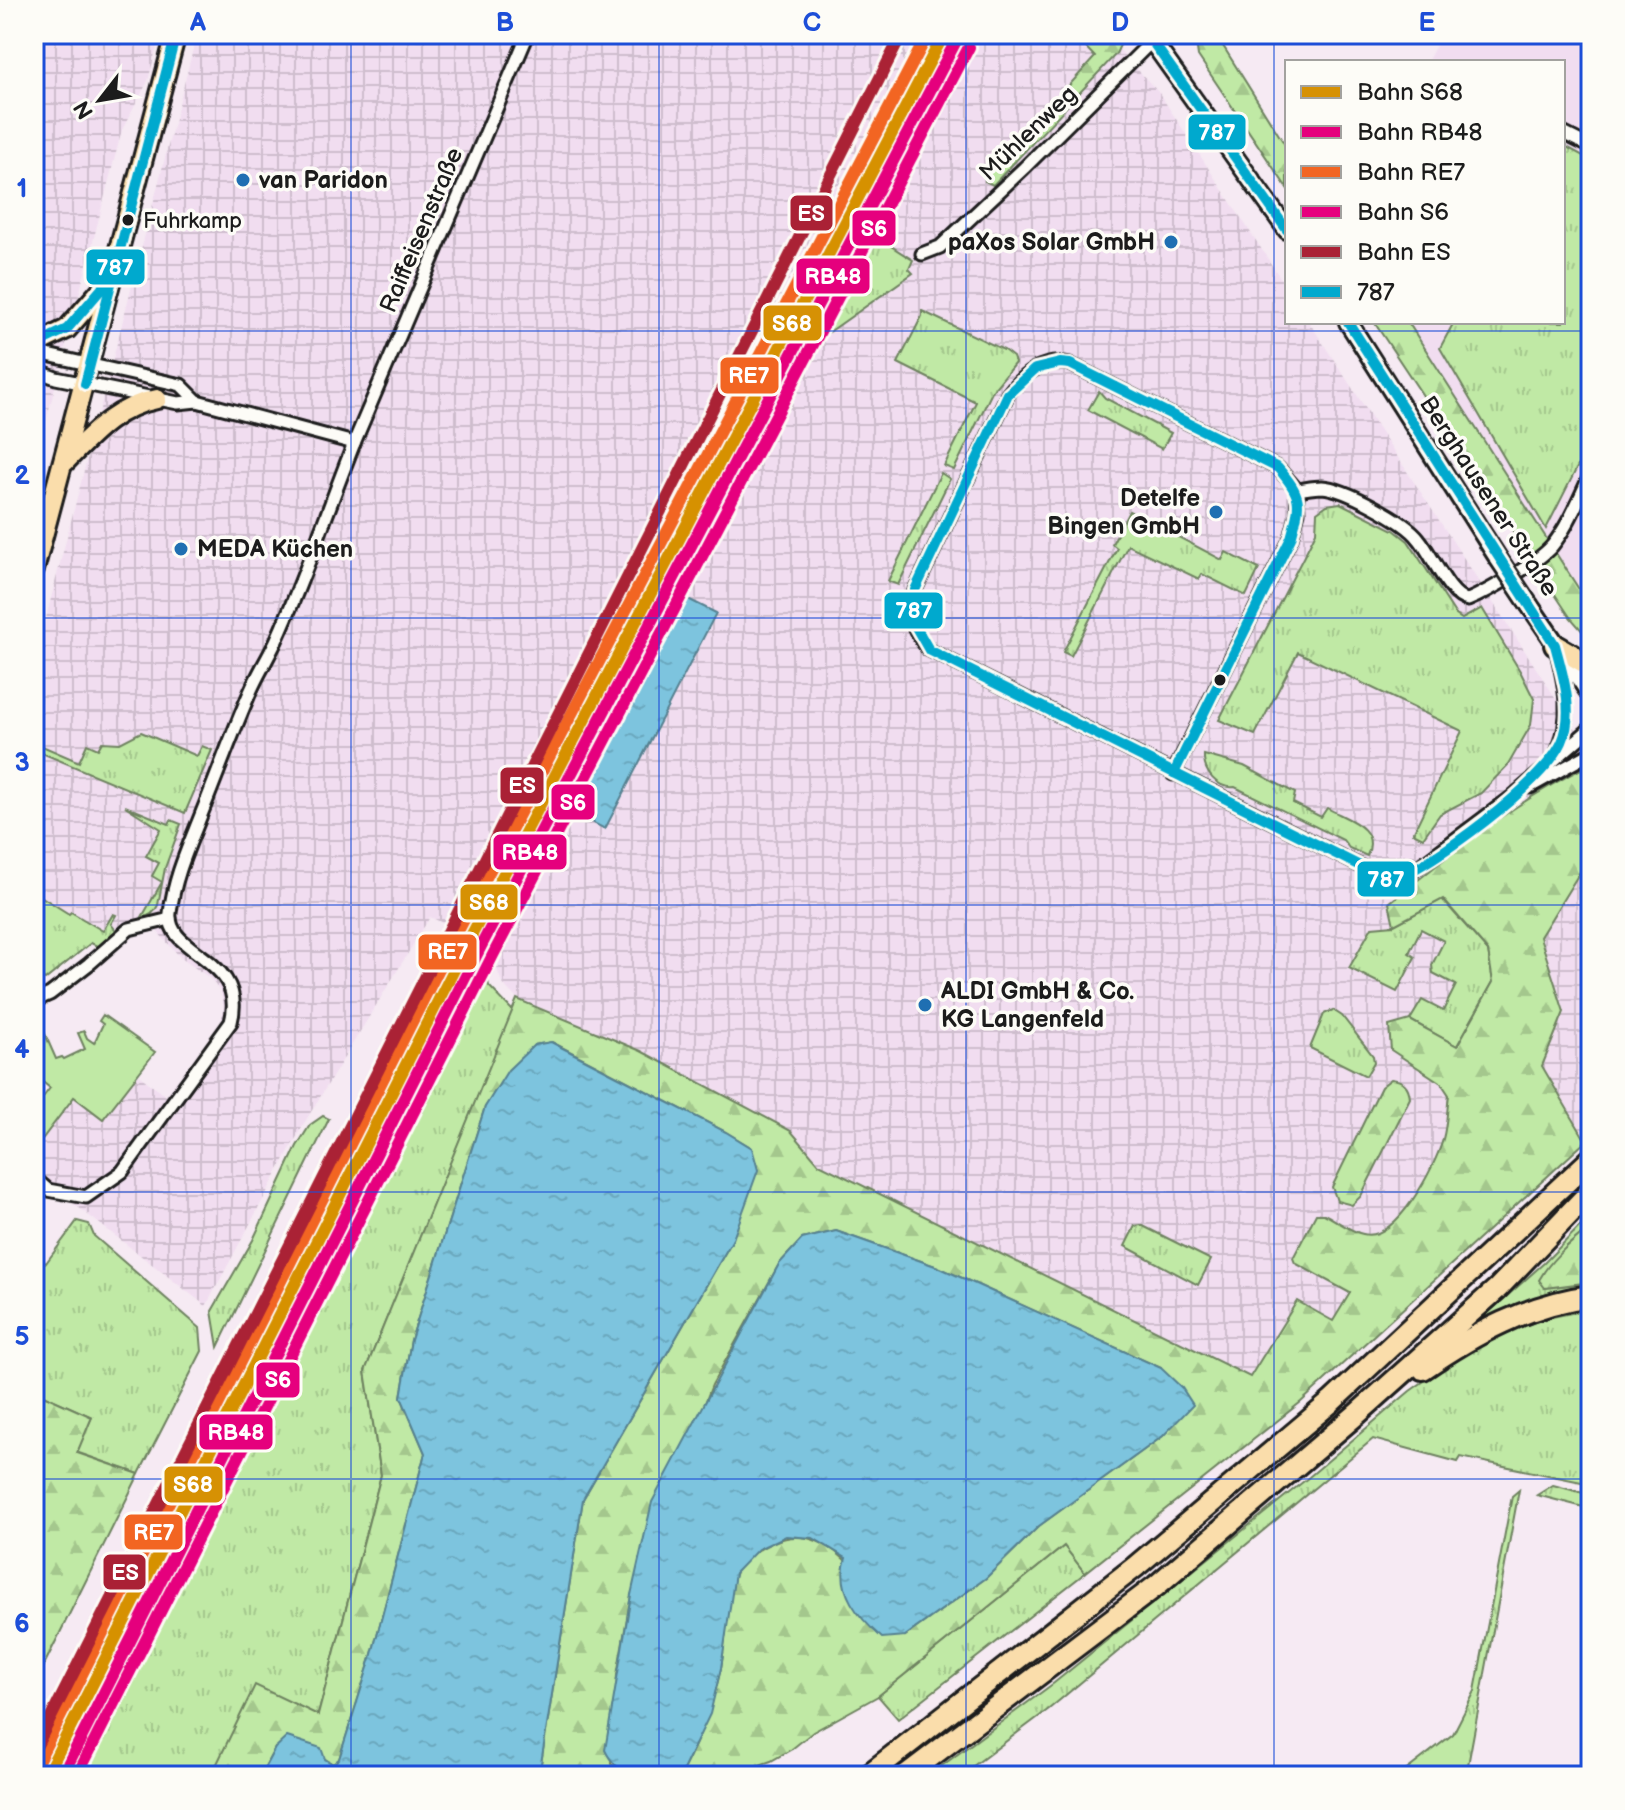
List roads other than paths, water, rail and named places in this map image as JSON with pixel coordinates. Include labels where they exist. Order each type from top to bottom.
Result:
[{"type":"highway","points":[[1555,645],[1591,666]]},
{"type":"highway","points":[[867,1776],[1135,1567],[1331,1402],[1591,1159]]},
{"type":"highway","points":[[905,1776],[1156,1586],[1498,1288],[1591,1191]]},
{"type":"highway","points":[[1357,1414],[1472,1336],[1543,1307],[1591,1296]]},
{"type":"main road","points":[[34,570],[176,34]]},
{"type":"main road","points":[[1153,37],[1285,227]]},
{"type":"main road","points":[[34,345],[67,329],[113,275]]},
{"type":"main road","name":"Berghausener Straße","points":[[1349,324],[1498,558],[1591,695]]},
{"type":"main road","points":[[63,464],[116,413],[157,399]]},
{"type":"street","name":"Raiffeisenstraße","points":[[170,919],[179,868],[252,687],[276,641],[354,443],[528,34]]},
{"type":"street","name":"Mühlenweg","points":[[922,254],[940,247],[1153,37]]},
{"type":"street","points":[[1565,134],[1591,147]]},
{"type":"street","points":[[34,352],[181,385],[197,401]]},
{"type":"street","points":[[1173,774],[1291,538],[1298,512],[1297,490],[1278,468],[1070,364],[1061,362],[1038,367],[1020,378],[1008,394],[915,590],[910,610],[916,634],[929,650],[1173,774],[1390,881],[1409,874],[1512,797],[1591,728]]},
{"type":"street","points":[[34,370],[178,403],[197,401],[354,443]]},
{"type":"street","points":[[1297,490],[1324,487],[1400,521],[1418,537],[1455,595],[1468,600],[1550,548],[1565,526],[1591,474]]},
{"type":"street","points":[[1553,759],[1562,741],[1567,718],[1565,687],[1555,645]]},
{"type":"street","points":[[1512,797],[1591,753]]},
{"type":"street","points":[[34,1001],[50,994],[129,929],[170,919],[180,938],[222,973],[230,987],[233,1013],[226,1031],[122,1172],[86,1197],[48,1190],[34,1178]]},
{"type":"water","points":[[682,596],[716,613],[605,829],[570,811]]},
{"type":"water","points":[[551,1042],[752,1148],[758,1170],[733,1239],[583,1499],[539,1776],[260,1776],[275,1748],[287,1737],[321,1748],[325,1759],[333,1764],[339,1759],[371,1658],[425,1453],[401,1397],[411,1340],[485,1107],[508,1070],[534,1045]]},
{"type":"water","points":[[836,1231],[938,1267],[1161,1368],[1182,1388],[1193,1405],[1163,1436],[1039,1526],[986,1578],[905,1636],[882,1638],[865,1622],[846,1593],[843,1570],[846,1558],[813,1538],[786,1536],[758,1549],[735,1573],[721,1668],[710,1714],[683,1770],[678,1776],[645,1776],[627,1772],[618,1768],[605,1750],[631,1595],[652,1502],[779,1264],[802,1239]]},
{"type":"rail line","name":"ES","points":[[34,1751],[902,34]]},
{"type":"rail line","name":"RE7","points":[[34,1769],[457,933],[928,34]]},
{"type":"rail line","name":"S68","points":[[46,1776],[469,940],[944,34]]},
{"type":"rail line","name":"RB48","points":[[62,1776],[481,946],[956,41]]},
{"type":"rail line","name":"S6","points":[[77,1776],[494,953],[969,47]]},
{"type":"place","name":"van Paridon","points":[[243,180]]},
{"type":"place","name":"Fuhrkamp","points":[[128,220]]},
{"type":"place","name":"paXos Solar GmbH","points":[[1171,242]]},
{"type":"place","name":"Detelfe Bingen GmbH","points":[[1216,512]]},
{"type":"place","name":"MEDA Küchen","points":[[181,549]]},
{"type":"place","name":"ALDI GmbH & Co. KG Langenfeld","points":[[925,1005]]}]
